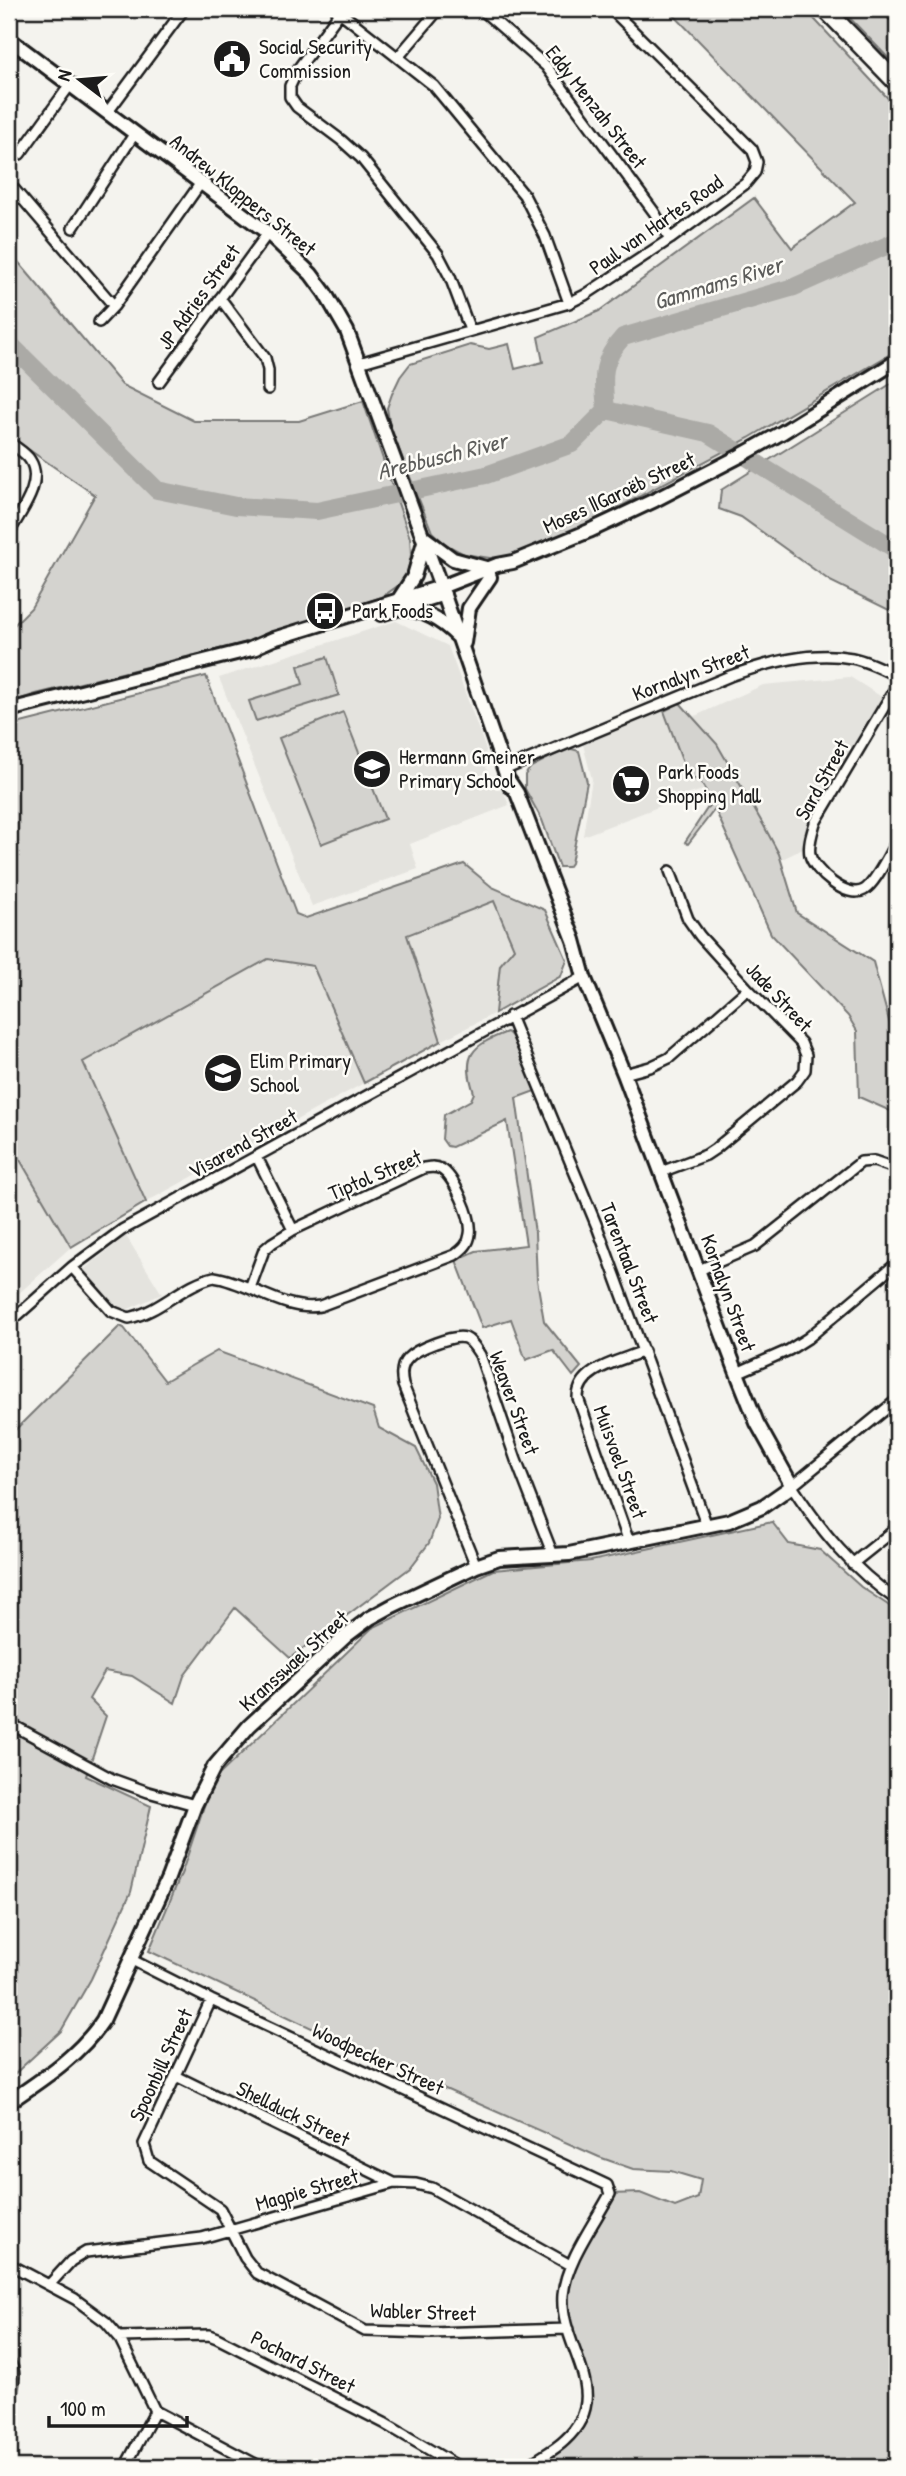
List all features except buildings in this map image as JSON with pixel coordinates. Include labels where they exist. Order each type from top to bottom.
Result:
[{"type":"highway","points":[[825,9],[897,83]]},
{"type":"highway","points":[[894,9],[897,13]]},
{"type":"street","points":[[107,113],[184,9]]},
{"type":"street","points":[[399,56],[439,9]]},
{"type":"street","name":"Eddy Menzah Street","points":[[481,9],[546,66],[654,212],[670,239]]},
{"type":"street","name":"Paul van Hartes Road","points":[[359,363],[569,303],[670,239],[745,184],[755,172],[755,155],[752,149],[611,9]]},
{"type":"street","points":[[470,330],[450,277],[425,237],[361,159],[341,140],[297,107],[290,97],[290,86],[298,69],[338,11],[434,86],[524,195],[545,236],[569,303]]},
{"type":"street","name":"Andrew Kloppers Street","points":[[10,41],[268,233],[298,260],[340,316],[423,539]]},
{"type":"street","points":[[20,154],[70,85]]},
{"type":"street","points":[[73,228],[135,133]]},
{"type":"street","points":[[99,322],[114,306],[200,184]]},
{"type":"street","points":[[14,189],[114,306]]},
{"type":"street","name":"JP Adries Street","points":[[159,382],[268,233]]},
{"type":"street","points":[[220,298],[265,358],[268,389]]},
{"type":"street","name":"Moses ǁGaroëb Street","points":[[9,710],[250,649],[275,646],[489,573],[655,500],[740,456],[897,361]]},
{"type":"street","points":[[9,442],[29,459],[35,478],[30,494],[9,533]]},
{"type":"street","points":[[423,539],[453,559],[489,573],[469,608],[461,644]]},
{"type":"street","points":[[423,539],[442,591]]},
{"type":"street","points":[[423,539],[414,576],[397,604],[446,625],[461,644]]},
{"type":"street","name":"Kornalyn Street","points":[[442,591],[507,775],[517,793],[570,929],[584,977],[624,1074],[757,1423],[817,1525],[870,1581],[897,1600]]},
{"type":"street","name":"Kornalyn Street","points":[[507,775],[730,676],[769,663],[814,657],[852,658],[873,664],[897,676]]},
{"type":"street","name":"Sard Street","points":[[897,685],[815,823],[810,853],[820,873],[856,893],[870,885],[897,841]]},
{"type":"street","name":"Jade Street","points":[[661,1172],[715,1149],[797,1080],[805,1070],[806,1055],[801,1043],[700,936],[688,919],[670,871]]},
{"type":"street","name":"Visarend Street","points":[[9,1323],[72,1267],[122,1230],[584,977]]},
{"type":"street","points":[[624,1074],[650,1067],[668,1058],[748,989]]},
{"type":"street","name":"Tarentaal Street","points":[[510,1016],[598,1229],[706,1525]]},
{"type":"street","points":[[257,1157],[293,1230]]},
{"type":"street","points":[[699,1270],[755,1246],[861,1161],[874,1161],[897,1169]]},
{"type":"street","name":"Tiptol Street","points":[[72,1267],[111,1311],[129,1318],[150,1310],[194,1284],[214,1276],[307,1308],[320,1306],[455,1255],[465,1247],[471,1225],[453,1182],[444,1171],[432,1167],[424,1168],[293,1230],[264,1250],[250,1288]]},
{"type":"street","points":[[737,1373],[789,1350],[808,1338],[897,1264]]},
{"type":"street","name":"Weaver Street","points":[[476,1566],[401,1376],[402,1366],[408,1357],[453,1338],[464,1337],[473,1343],[480,1355],[516,1460],[553,1555]]},
{"type":"street","name":"Muisvoel Street","points":[[629,1542],[578,1398],[578,1388],[588,1374],[644,1351]]},
{"type":"street","points":[[792,1486],[897,1400]]},
{"type":"street","name":"Kransswael Street","points":[[9,2102],[93,2036],[115,1999],[169,1878],[195,1805],[214,1767],[249,1727],[346,1636],[392,1606],[476,1566],[499,1558],[569,1554],[729,1521],[762,1507],[792,1486]]},
{"type":"street","points":[[852,1564],[897,1528]]},
{"type":"street","points":[[9,1723],[121,1783],[195,1805]]},
{"type":"street","name":"Woodpecker Street","points":[[132,1960],[211,2000],[605,2183],[610,2194],[570,2265]]},
{"type":"street","name":"Spoonbill Street","points":[[211,2000],[144,2144],[149,2161],[220,2209],[229,2231]]},
{"type":"street","name":"Shellduck Street","points":[[176,2076],[394,2183]]},
{"type":"street","name":"Magpie Street","points":[[49,2285],[71,2261],[86,2252],[202,2238],[394,2183],[432,2188],[570,2265]]},
{"type":"street","name":"Wabler Street","points":[[229,2231],[257,2273],[365,2331],[430,2333],[568,2329]]},
{"type":"street","points":[[9,2264],[75,2299],[106,2322],[119,2337],[155,2411],[242,2463],[261,2467]]},
{"type":"street","points":[[526,2467],[564,2441],[578,2426],[583,2415],[588,2390],[568,2329],[563,2295],[570,2265]]},
{"type":"street","name":"Pochard Street","points":[[119,2337],[209,2335],[217,2338],[384,2423],[459,2467]]},
{"type":"street","points":[[9,2362],[15,2374],[9,2406]]},
{"type":"street","points":[[125,2467],[155,2411]]},
{"type":"shaded area","points":[[668,9],[805,9],[897,108],[897,350],[749,438],[586,525],[513,555],[496,559],[464,554],[445,544],[432,532],[390,427],[387,408],[400,377],[410,364],[470,345],[489,349],[509,344],[515,369],[543,362],[538,337],[599,311],[754,198],[792,248],[855,202]]},
{"type":"shaded area","points":[[841,9],[880,9],[897,27],[897,67]]},
{"type":"shaded area","points":[[9,251],[122,385],[194,421],[299,421],[363,401],[410,538],[411,555],[407,575],[399,585],[382,597],[248,642],[9,703],[9,630],[31,608],[95,495],[9,436]]},
{"type":"shaded area","points":[[897,380],[897,614],[830,581],[741,517],[719,509],[721,490]]},
{"type":"shaded area","name":"Hermann Gmeiner Primary School","points":[[396,621],[448,646],[486,750],[484,762],[494,788],[503,791],[509,805],[410,844],[418,869],[312,906],[219,678]]},
{"type":"shaded area","points":[[327,657],[339,695],[256,721],[249,701],[303,684],[298,666]]},
{"type":"shaded area","points":[[206,676],[296,914],[306,918],[464,864],[492,887],[545,910],[567,960],[561,976],[495,1013],[500,965],[514,948],[494,901],[407,935],[441,1041],[364,1083],[313,966],[268,959],[83,1062],[146,1202],[71,1247],[9,1141],[9,726]]},
{"type":"shaded area","points":[[850,677],[885,699],[811,821],[805,848],[780,860],[717,744],[693,717],[763,685]]},
{"type":"shaded area","points":[[680,703],[717,744],[764,826],[779,854],[797,913],[873,962],[897,1050],[897,1114],[859,1097],[857,1031],[848,1016],[771,934],[715,809],[688,844],[685,842],[712,801],[698,778],[690,781],[664,711]]},
{"type":"shaded area","points":[[660,705],[703,790],[670,800],[583,836],[592,779],[581,737]]},
{"type":"shaded area","points":[[343,712],[385,819],[321,844],[279,738]]},
{"type":"shaded area","points":[[568,748],[579,751],[587,782],[571,863],[568,867],[559,867],[542,820],[525,789],[525,775],[531,767]]},
{"type":"shaded area","points":[[494,901],[514,948],[495,1013],[441,1041],[408,936]]},
{"type":"shaded area","name":"Elim Primary School","points":[[268,959],[313,966],[364,1083],[146,1202],[83,1063]]},
{"type":"shaded area","points":[[507,1032],[520,1050],[535,1091],[516,1098],[544,1321],[581,1367],[573,1376],[553,1350],[526,1360],[511,1319],[482,1328],[456,1260],[476,1251],[526,1245],[507,1121],[452,1147],[447,1146],[442,1139],[444,1115],[471,1100],[474,1093],[469,1070],[472,1054],[485,1042]]},
{"type":"shaded area","points":[[9,1141],[71,1247],[9,1302]]},
{"type":"shaded area","points":[[126,1236],[162,1294],[124,1311],[115,1306],[82,1271]]},
{"type":"shaded area","points":[[120,1326],[165,1381],[217,1351],[373,1409],[379,1428],[416,1448],[433,1483],[438,1519],[429,1543],[410,1568],[290,1658],[235,1608],[184,1676],[175,1703],[132,1676],[105,1671],[89,1699],[106,1716],[86,1776],[151,1806],[131,1892],[91,1979],[61,2031],[9,2079],[9,1436]]},
{"type":"shaded area","points":[[772,1522],[789,1544],[820,1550],[861,1587],[897,1611],[897,2467],[526,2467],[564,2441],[587,2402],[568,2329],[565,2285],[610,2194],[640,2193],[675,2207],[698,2198],[701,2180],[671,2171],[633,2169],[599,2157],[375,2058],[149,1951],[182,1872],[206,1800],[219,1775],[372,1628],[493,1570],[591,1561]]},
{"type":"waterway","name":"Gammams River","points":[[606,410],[605,370],[610,354],[623,337],[794,287],[897,241]]},
{"type":"waterway","name":"Arebbusch River","points":[[9,343],[157,490],[236,506],[317,511],[486,475],[572,444],[606,410],[708,433],[897,550]]},
{"type":"place","name":"Social Security Commission","points":[[232,59]]},
{"type":"place","name":"Park Foods","points":[[325,611]]},
{"type":"place","name":"Hermann Gmeiner Primary School","points":[[372,769]]},
{"type":"place","name":"Park Foods Shopping Mall","points":[[631,784]]},
{"type":"place","name":"Elim Primary School","points":[[223,1073]]}]
